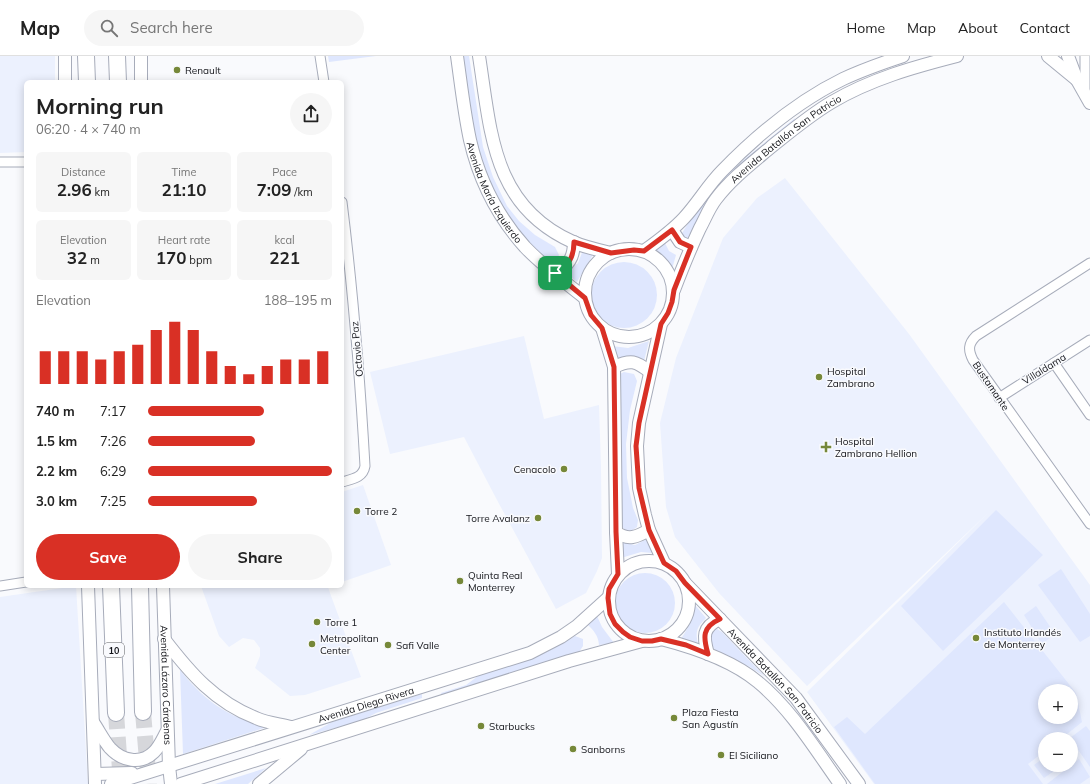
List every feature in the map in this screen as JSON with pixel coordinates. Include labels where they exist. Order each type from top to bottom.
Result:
[{"type":"highway","points":[[86,56],[87,80]]},
{"type":"highway","points":[[117,56],[118,80]]},
{"type":"highway","name":"10","points":[[111,588],[116,713]]},
{"type":"highway","points":[[140,588],[143,712]]},
{"type":"street","points":[[65,56],[65,80]]},
{"type":"street","points":[[140,56],[141,80]]},
{"type":"street","points":[[320,56],[324,80]]},
{"type":"street","name":"Avenida María Izquierdo","points":[[457,56],[470,141],[485,185],[501,215],[517,237],[538,260],[585,298]]},
{"type":"street","name":"Avenida María Izquierdo","points":[[479,56],[491,135],[502,171],[509,185],[527,212],[549,229],[574,242],[611,253]]},
{"type":"street","name":"Avenida Batallón San Patricio","points":[[644,251],[672,230],[721,171],[793,110],[841,80],[858,72],[902,56]]},
{"type":"street","name":"Avenida Batallón San Patricio","points":[[674,290],[691,247],[715,200],[759,157],[813,115],[837,99],[880,79],[912,68],[957,56]]},
{"type":"street","points":[[1048,56],[1077,80]]},
{"type":"street","points":[[1068,56],[1077,80],[1087,98]]},
{"type":"street","points":[[1085,56],[1087,98]]},
{"type":"street","points":[[0,162],[24,162]]},
{"type":"street","name":"Octavio Paz","points":[[344,217],[361,396],[365,466],[364,471],[360,476],[344,481]]},
{"type":"street","points":[[672,230],[680,242],[691,247]]},
{"type":"street","points":[[555,273],[567,264],[571,258],[574,251],[574,242]]},
{"type":"street","points":[[618,574],[614,367],[602,328],[591,315],[585,298],[586,284],[594,266],[611,253],[634,250],[652,254],[664,266],[674,290],[668,313],[661,324],[639,423],[636,446],[639,488],[649,530],[664,563]]},
{"type":"street","name":"Bustamante","points":[[1090,263],[982,332],[972,340],[969,345],[971,355],[999,398],[1090,524]]},
{"type":"street","points":[[602,328],[626,336],[649,331],[661,324]]},
{"type":"street","name":"Villaldama","points":[[999,398],[1090,340]]},
{"type":"street","points":[[614,367],[625,362],[635,362],[650,372]]},
{"type":"street","points":[[1054,363],[1090,415]]},
{"type":"street","points":[[616,532],[624,537],[631,538],[649,530]]},
{"type":"street","points":[[650,560],[664,563],[676,571],[685,583],[690,600],[682,624],[673,632],[661,639],[642,641],[630,637],[615,624],[610,614],[608,598],[609,589],[618,574],[638,562],[650,560]]},
{"type":"street","points":[[0,586],[24,582]]},
{"type":"street","name":"Avenida Batallón San Patricio","points":[[685,583],[796,698],[859,784]]},
{"type":"street","points":[[88,588],[95,779],[145,773]]},
{"type":"street","name":"Avenida Lázaro Cárdenas","points":[[163,588],[169,766],[171,784]]},
{"type":"street","name":"Avenida Diego Rivera","points":[[111,784],[530,653],[577,626],[608,598]]},
{"type":"street","points":[[708,654],[704,641],[707,629],[711,624],[720,619]]},
{"type":"street","points":[[164,639],[182,663],[200,683],[228,704],[256,719],[293,727]]},
{"type":"street","name":"Avenida Batallón San Patricio","points":[[661,639],[686,645],[708,654],[741,669],[758,681],[774,697],[797,725],[840,784]]},
{"type":"street","name":"Avenida Diego Rivera","points":[[181,784],[569,661],[642,641]]},
{"type":"street","points":[[93,721],[110,748],[120,756],[129,760],[146,758],[153,753],[159,746],[168,730]]},
{"type":"street","points":[[259,784],[307,744]]},
{"type":"shaded area","points":[[0,56],[55,56],[55,80],[24,80],[24,152],[0,153]]},
{"type":"shaded area","points":[[328,56],[376,56],[329,62]]},
{"type":"shaded area","points":[[461,56],[469,56],[483,147],[493,177],[507,206],[519,221],[535,235],[555,247],[559,255],[556,261],[551,264],[546,266],[528,248],[489,187],[473,132]]},
{"type":"shaded area","points":[[795,118],[794,121],[741,165],[710,198],[687,241],[682,233],[714,187],[747,157]]},
{"type":"shaded area","name":"Hospital Zambrano Hellion","points":[[785,178],[909,334],[1090,585],[1090,784],[874,784],[807,692],[989,512],[807,686],[719,593],[675,537],[666,507],[660,423],[676,358],[723,238],[757,198]]},
{"type":"shaded area","points":[[665,243],[669,251],[676,255],[672,269],[663,257],[653,250]]},
{"type":"shaded area","points":[[583,250],[594,253],[577,282],[566,273],[578,263]]},
{"type":"shaded area","points":[[624,262],[637,265],[647,272],[654,282],[657,295],[654,308],[647,318],[637,325],[624,328],[611,325],[601,318],[594,308],[591,295],[594,282],[601,272],[611,265]]},
{"type":"shaded area","points":[[524,336],[544,419],[599,405],[602,558],[586,593],[556,609],[464,437],[390,454],[370,372]]},
{"type":"shaded area","points":[[649,341],[644,361],[627,357],[609,360],[604,345],[628,348]]},
{"type":"shaded area","points":[[624,372],[634,374],[637,381],[630,410],[626,444],[627,478],[633,508],[638,520],[637,527],[631,531],[625,530],[621,525],[616,376]]},
{"type":"shaded area","points":[[363,485],[391,565],[344,581],[344,491]]},
{"type":"shaded area","points":[[996,510],[1043,555],[943,651],[901,606]]},
{"type":"shaded area","points":[[647,539],[652,553],[641,552],[621,558],[622,542],[635,545]]},
{"type":"shaded area","points":[[1061,569],[1090,614],[1090,636],[1080,642],[1038,585]]},
{"type":"shaded area","points":[[645,573],[661,578],[666,582],[670,587],[675,603],[670,619],[666,624],[661,628],[645,633],[629,628],[624,624],[620,619],[615,603],[620,587],[624,582],[629,578]]},
{"type":"shaded area","points":[[62,588],[76,588],[88,784],[0,784],[0,597]]},
{"type":"shaded area","name":"Metropolitan Center","points":[[202,588],[328,588],[361,677],[305,695],[290,696],[255,668],[260,656],[260,648],[254,640],[243,638],[229,647],[219,636]]},
{"type":"shaded area","points":[[1004,602],[1069,684],[1038,684],[1038,724],[1078,724],[1078,703],[1082,722],[1070,732],[1038,732],[1038,756],[1028,764],[1043,784],[875,784],[834,727],[847,717],[865,734]]},
{"type":"shaded area","points":[[695,605],[706,618],[698,630],[698,644],[679,641],[689,624]]},
{"type":"shaded area","points":[[1036,606],[1055,634],[1042,644],[1024,615]]},
{"type":"shaded area","points":[[597,616],[602,627],[614,643],[599,645],[598,638],[587,624]]},
{"type":"shaded area","points":[[717,629],[722,632],[765,677],[750,667],[715,650],[711,644],[711,635],[713,631]]},
{"type":"shaded area","points":[[575,636],[583,639],[583,646],[579,652],[442,696],[441,693],[466,685],[478,676],[536,657]]},
{"type":"shaded area","points":[[180,670],[199,691],[228,713],[267,727],[183,754]]},
{"type":"shaded area","points":[[422,694],[422,698],[376,713],[361,721],[309,735],[332,722]]},
{"type":"shaded area","points":[[1086,726],[1090,731],[1090,767],[1078,750],[1078,732]]},
{"type":"shaded area","points":[[1079,759],[1090,777],[1080,784],[1047,784],[1062,772],[1078,772]]},
{"type":"shaded area","points":[[1038,762],[1038,770],[1034,765]]},
{"type":"shaded area","points":[[266,768],[248,784],[215,784]]},
{"type":"shaded area","points":[[1039,772],[1053,772],[1044,778]]},
{"type":"tunnel","points":[[143,712],[149,784]]},
{"type":"tunnel","points":[[116,713],[121,784]]},
{"type":"place","name":"Renault","points":[[177,70]]},
{"type":"place","name":"Hospital Zambrano","points":[[819,377]]},
{"type":"place","name":"Hospital Zambrano Hellion","points":[[826,447]]},
{"type":"place","name":"Cenacolo","points":[[564,469]]},
{"type":"place","name":"Torre 2","points":[[357,511]]},
{"type":"place","name":"Torre Avalanz","points":[[538,518]]},
{"type":"place","name":"Quinta Real Monterrey","points":[[460,581]]},
{"type":"place","name":"Torre 1","points":[[317,622]]},
{"type":"place","name":"Instituto Irlandés de Monterrey","points":[[976,638]]},
{"type":"place","name":"Metropolitan Center","points":[[312,644]]},
{"type":"place","name":"Safi Valle","points":[[388,645]]},
{"type":"place","name":"Plaza Fiesta San Agustín","points":[[674,718]]},
{"type":"place","name":"Starbucks","points":[[481,726]]},
{"type":"place","name":"Sanborns","points":[[573,749]]},
{"type":"place","name":"El Siciliano","points":[[721,755]]},
{"type":"route","points":[[672,230],[680,242],[691,247],[674,290],[668,313],[661,324],[639,423],[636,446],[639,488],[645,515],[649,530],[664,563],[676,571],[685,583],[720,619],[711,624],[707,629],[704,641],[708,654],[686,645],[661,639],[642,641],[630,637],[615,624],[610,614],[608,598],[609,589],[618,574],[614,367],[602,328],[591,315],[585,298],[555,273],[562,269],[571,258],[574,251],[574,242],[611,253],[623,250],[644,251],[672,230]]}]
